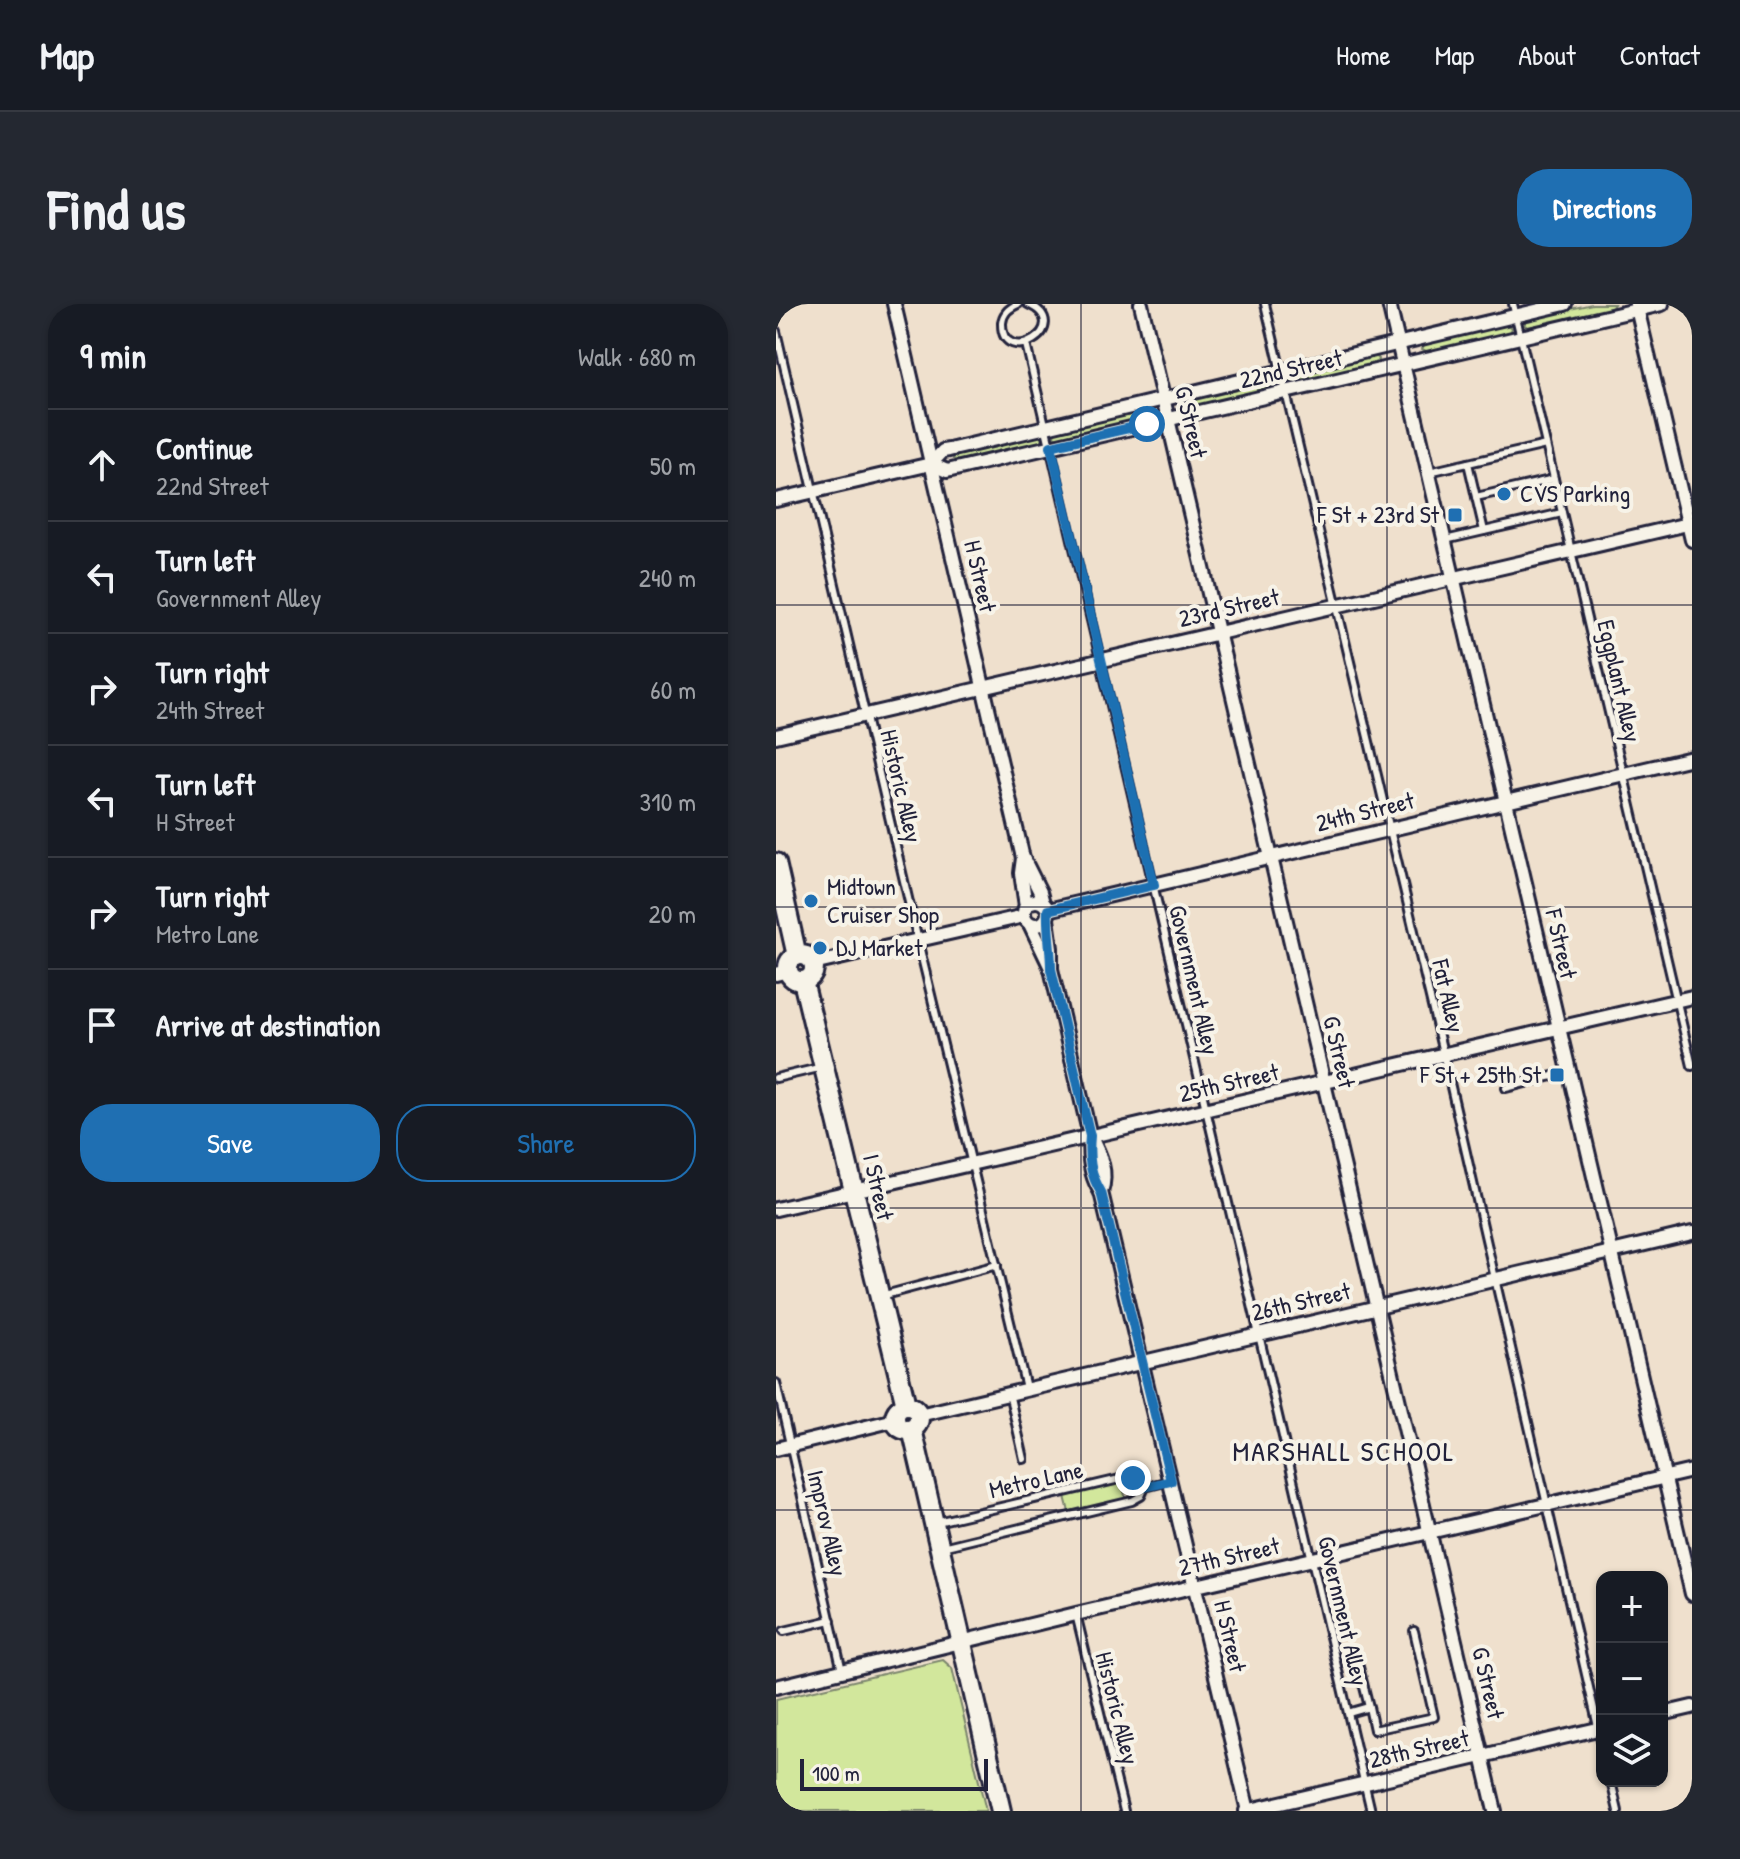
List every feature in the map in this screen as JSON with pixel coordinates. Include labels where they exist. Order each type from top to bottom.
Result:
[{"type":"street","name":"H Street","points":[[894,304],[1023,858],[1046,911],[1051,969]]},
{"type":"street","name":"G Street","points":[[1141,304],[1495,1811]]},
{"type":"street","name":"F Street","points":[[1389,304],[1692,1594]]},
{"type":"street","name":"22nd Street","points":[[776,500],[931,464],[943,451],[1398,343],[1514,310],[1565,304]]},
{"type":"street","name":"22nd Street","points":[[931,464],[947,471],[1286,393],[1637,307],[1662,304]]},
{"type":"street","points":[[1637,307],[1692,540]]},
{"type":"street","name":"23rd Street","points":[[776,736],[1690,523]]},
{"type":"street","name":"24th Street","points":[[1046,911],[1692,758]]},
{"type":"street","name":"H Street","points":[[1023,858],[1021,873],[1027,915],[1051,969],[1090,1136],[1088,1155],[1094,1181],[1101,1192],[1247,1811]]},
{"type":"street","name":"I Street","points":[[776,863],[795,969],[824,1066],[1001,1811]]},
{"type":"street","points":[[795,969],[1027,915],[1041,925],[1046,911],[1032,902],[1027,915]]},
{"type":"street","name":"25th Street","points":[[776,1209],[1692,997]]},
{"type":"street","name":"26th Street","points":[[776,1449],[1692,1233]]},
{"type":"street","name":"27th Street","points":[[776,1687],[1692,1471]]},
{"type":"street","points":[[1668,1713],[1692,1707]]},
{"type":"street","name":"28th Street","points":[[1247,1811],[1596,1730]]},
{"type":"lane","points":[[1017,304],[1004,315],[1003,329],[1010,340],[1026,344],[1040,335],[1044,322],[1038,310],[1028,304]]},
{"type":"lane","name":"Fat Alley","points":[[1265,304],[1597,1715]]},
{"type":"lane","name":"Eggplant Alley","points":[[1514,310],[1692,1066]]},
{"type":"lane","name":"Historic Alley","points":[[776,331],[1026,1388]]},
{"type":"lane","name":"Government Alley","points":[[1026,344],[1371,1811]]},
{"type":"lane","points":[[1428,472],[1546,445]]},
{"type":"lane","points":[[1468,463],[1484,531]]},
{"type":"lane","points":[[1476,497],[1554,479]]},
{"type":"lane","points":[[1445,540],[1562,513]]},
{"type":"lane","points":[[776,1078],[824,1066]]},
{"type":"lane","points":[[1506,1088],[1568,1072]]},
{"type":"lane","points":[[879,1296],[997,1265]]},
{"type":"lane","name":"Improv Alley","points":[[776,1383],[842,1671]]},
{"type":"lane","points":[[1009,1393],[1024,1459]]},
{"type":"lane","name":"Metro Lane","points":[[933,1523],[1124,1478],[1137,1480],[1145,1487]]},
{"type":"lane","name":"Metro Lane","points":[[1145,1487],[1171,1481]]},
{"type":"lane","name":"Metro Lane","points":[[939,1548],[1132,1501],[1141,1496],[1145,1487]]},
{"type":"lane","name":"Historic Alley","points":[[1076,1614],[1124,1811]]},
{"type":"lane","points":[[784,1631],[831,1620]]},
{"type":"lane","points":[[1358,1663],[1374,1730],[1434,1717],[1414,1631]]},
{"type":"lane","points":[[1348,1713],[1369,1707]]},
{"type":"lane","points":[[1612,1787],[1618,1811]]},
{"type":"green space","points":[[1592,304],[1614,304],[1611,309],[1530,328],[1524,325],[1527,319]]},
{"type":"green space","points":[[1508,324],[1512,328],[1510,333],[1428,352],[1422,349],[1425,343]]},
{"type":"green space","points":[[1375,355],[1379,359],[1377,364],[1295,383],[1289,380],[1291,375]]},
{"type":"green space","points":[[1273,379],[1277,383],[1275,388],[1192,408],[1187,404],[1191,398]]},
{"type":"green space","points":[[1140,410],[1144,414],[1141,419],[1059,439],[1054,436],[1055,431]]},
{"type":"green space","points":[[1039,433],[1043,437],[1041,442],[959,462],[953,459],[955,453]]},
{"type":"green space","points":[[1122,1483],[1126,1500],[1069,1512],[1065,1496]]},
{"type":"green space","points":[[943,1660],[952,1668],[986,1811],[776,1811],[776,1699]]},
{"type":"place","name":"CVS Parking","points":[[1504,494]]},
{"type":"place","name":"F St + 23rd St","points":[[1455,515]]},
{"type":"place","name":"Midtown Cruiser Shop","points":[[811,901]]},
{"type":"place","name":"DJ Market","points":[[820,948]]},
{"type":"place","name":"F St + 25th St","points":[[1557,1075]]},
{"type":"district","name":"MARSHALL SCHOOL","points":[[1344,1451]]},
{"type":"route","points":[[1133,1478],[1145,1487],[1171,1481],[1101,1192],[1094,1181],[1088,1155],[1090,1136],[1051,969],[1047,919],[1048,910],[1154,885],[1051,446],[1147,424]]}]
